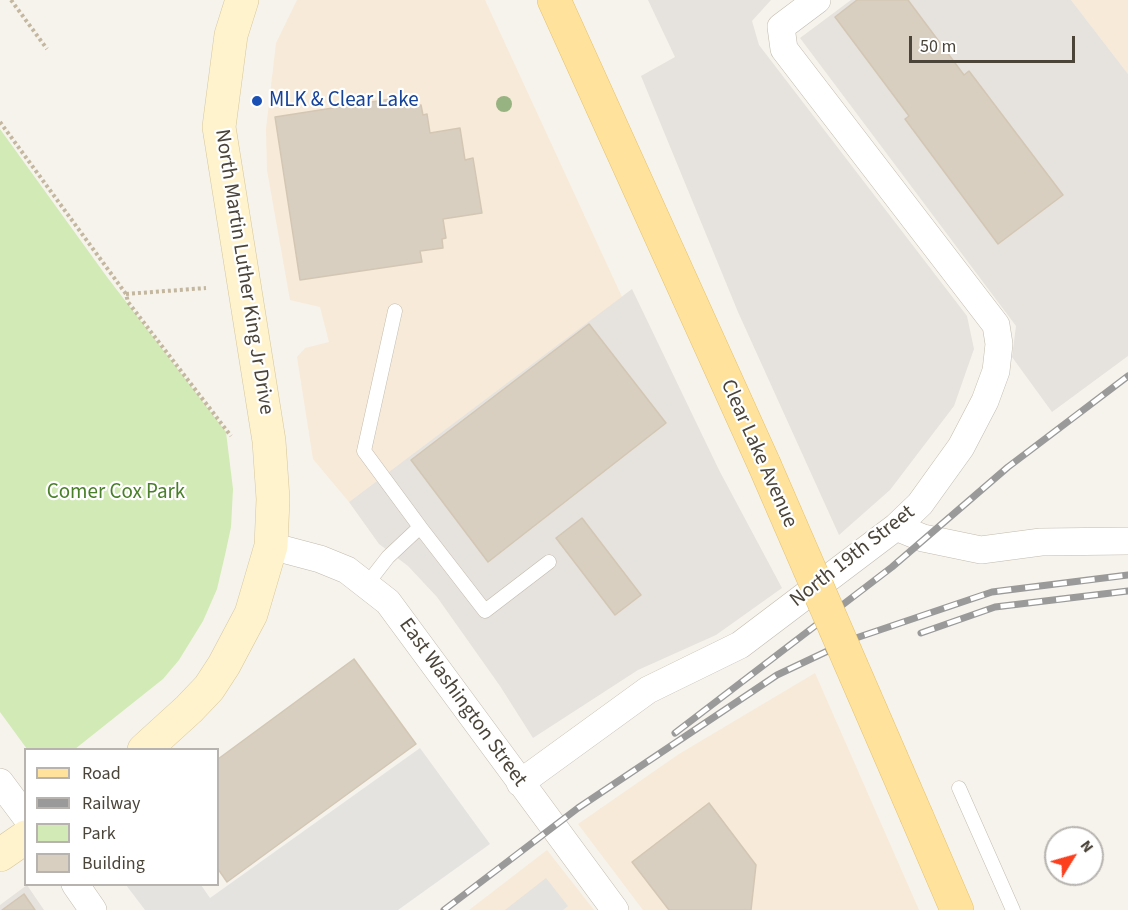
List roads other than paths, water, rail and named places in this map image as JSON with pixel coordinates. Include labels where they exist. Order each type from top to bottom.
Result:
[{"type":"main road","name":"Clear Lake Avenue","points":[[554,0],[764,464],[957,910]]},
{"type":"street","name":"North Martin Luther King Jr Drive","points":[[146,748],[209,688],[224,664],[251,614],[271,546],[273,500],[269,441],[219,127],[231,35],[242,0]]},
{"type":"street","name":"North 19th Street","points":[[520,783],[648,690],[740,645],[896,527],[920,504],[954,456],[985,401],[996,371],[999,344],[996,325],[784,49],[781,27],[817,0]]},
{"type":"street","points":[[896,527],[923,538],[981,550],[1041,542],[1128,541]]},
{"type":"street","name":"East Washington Street","points":[[271,546],[320,559],[347,570],[388,602],[615,910]]},
{"type":"street","points":[[0,782],[24,814]]},
{"type":"street","points":[[0,855],[24,838]]},
{"type":"street","points":[[76,886],[93,910]]},
{"type":"lane","points":[[395,311],[364,451],[485,612],[549,562]]},
{"type":"lane","points":[[367,584],[388,557],[420,527]]},
{"type":"lane","points":[[959,788],[1013,910]]},
{"type":"railway","points":[[675,733],[892,567],[1008,467],[1128,376]]},
{"type":"railway","points":[[444,910],[578,808],[777,675],[853,639],[992,592],[1128,575]]},
{"type":"railway","points":[[921,633],[995,607],[1128,591]]},
{"type":"place","name":"MLK & Clear Lake","points":[[257,101]]},
{"type":"park label","name":"Comer Cox Park","points":[[116,493]]}]
